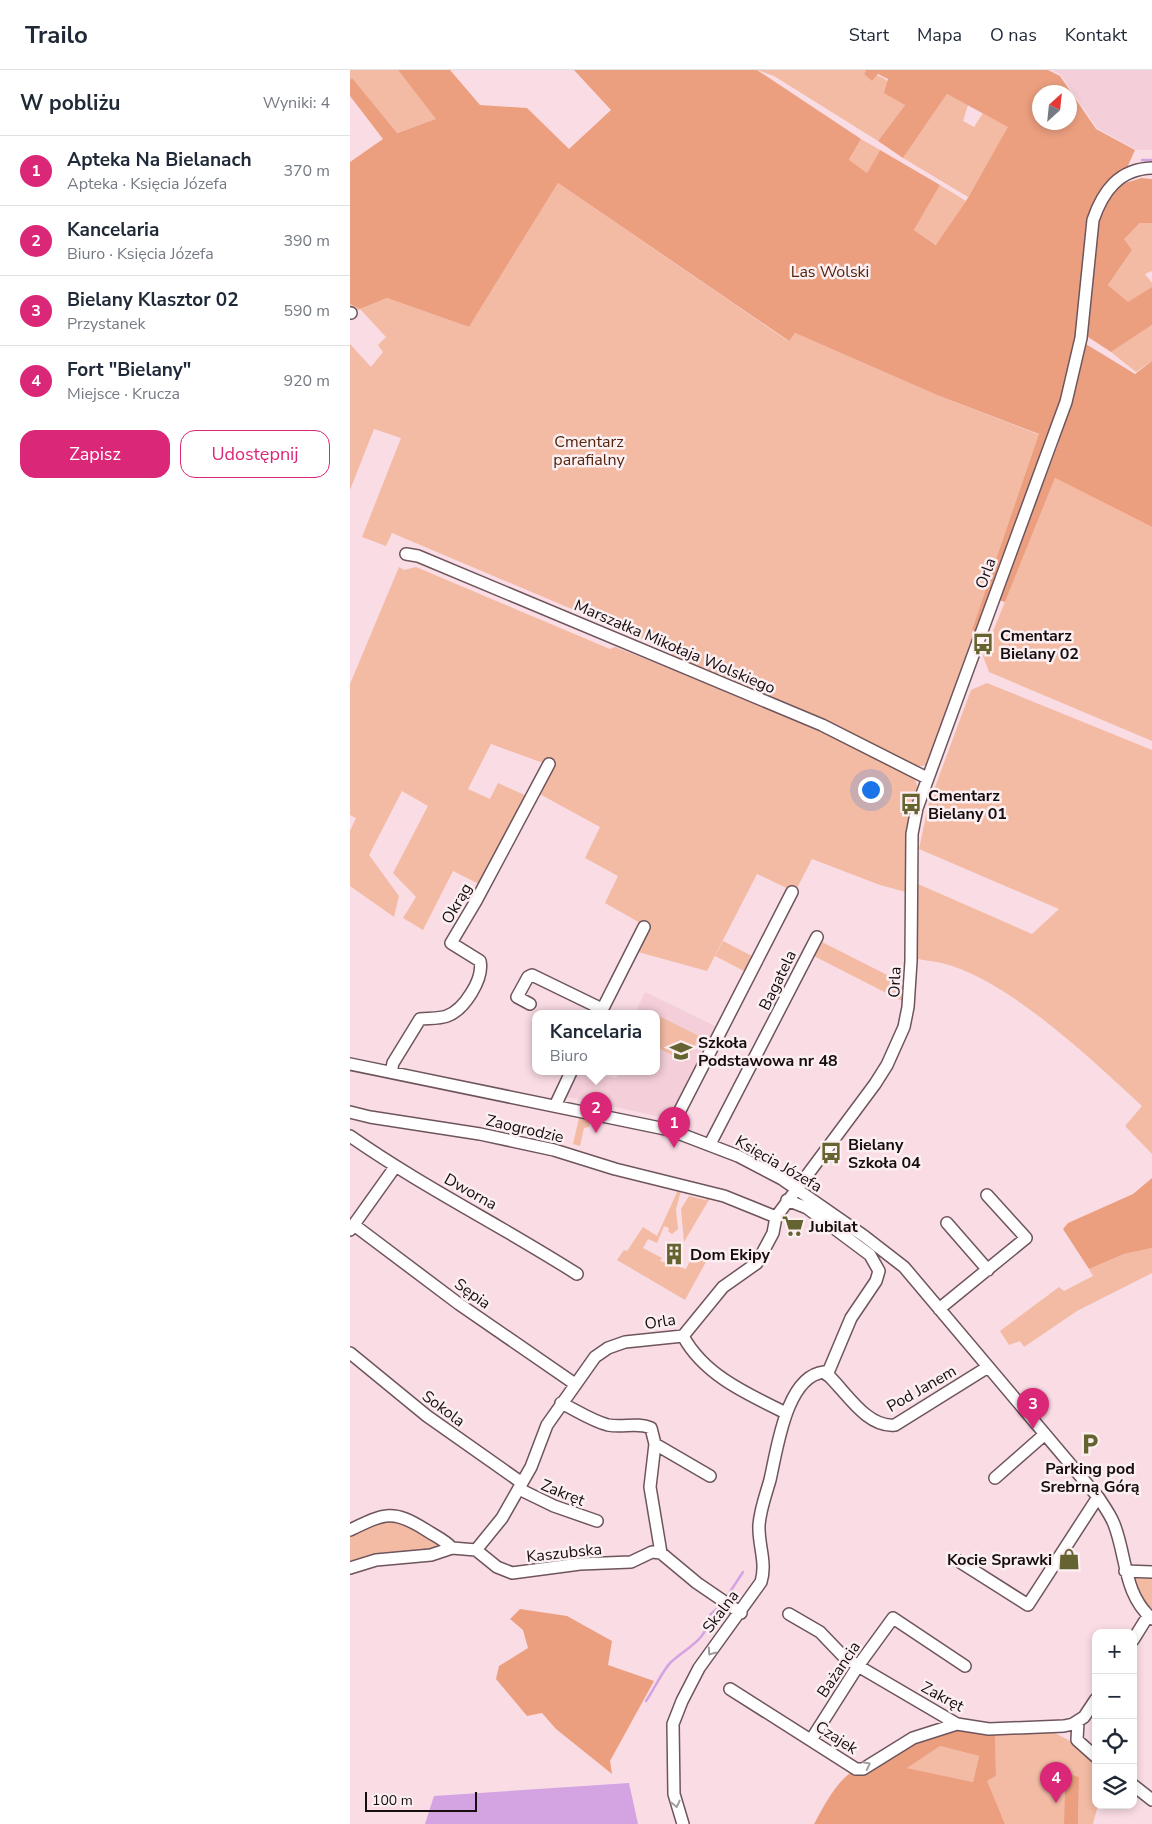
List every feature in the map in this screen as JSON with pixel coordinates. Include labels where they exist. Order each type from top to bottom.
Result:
[{"type":"street","name":"Orla","points":[[476,1550],[490,1535],[520,1486],[547,1426],[561,1403],[595,1357],[608,1348],[626,1342],[682,1336],[723,1287],[757,1263],[773,1233],[776,1217],[787,1200],[875,1084],[887,1065],[904,1027],[908,1007],[911,961],[912,834],[916,808],[1066,402],[1081,338],[1092,220],[1099,202],[1108,188],[1123,176],[1140,168],[1152,168]]},
{"type":"street","name":"Marszałka Mikołaja Wolskiego","points":[[406,554],[418,556],[822,725],[927,778]]},
{"type":"street","name":"Okrąg","points":[[391,1072],[393,1063],[420,1019],[447,1016],[463,1005],[471,993],[481,968],[480,961],[451,943],[476,901],[549,764]]},
{"type":"street","points":[[670,1130],[792,892]]},
{"type":"street","points":[[602,1010],[644,927]]},
{"type":"street","name":"Bagatela","points":[[710,1144],[817,937]]},
{"type":"street","points":[[530,1004],[517,997],[528,977],[532,974],[599,1010]]},
{"type":"street","name":"Księcia Józefa","points":[[350,1064],[670,1130],[710,1144],[763,1168],[796,1188],[904,1267],[1098,1498],[1114,1522],[1125,1571],[1136,1601],[1150,1618]]},
{"type":"street","points":[[555,1106],[570,1075]]},
{"type":"street","name":"Zaogrodzie","points":[[350,1112],[370,1117],[480,1134],[554,1150],[615,1169],[724,1196],[776,1217]]},
{"type":"street","name":"Dworna","points":[[350,1136],[395,1167],[525,1240],[576,1274]]},
{"type":"street","points":[[352,1228],[395,1167]]},
{"type":"street","points":[[939,1309],[1026,1238],[987,1195]]},
{"type":"street","points":[[682,1336],[691,1352],[714,1372],[745,1392],[786,1413],[808,1378],[819,1373],[827,1375],[851,1318],[876,1281],[879,1271],[870,1255],[808,1208],[787,1200]]},
{"type":"street","points":[[947,1223],[988,1270]]},
{"type":"street","name":"Sępia","points":[[352,1228],[574,1384]]},
{"type":"street","name":"Sokola","points":[[350,1353],[427,1416],[520,1486]]},
{"type":"street","name":"Pod Janem","points":[[827,1375],[873,1422],[885,1426],[895,1425],[988,1367]]},
{"type":"street","points":[[561,1403],[606,1424],[622,1427],[642,1424],[651,1428],[655,1444],[650,1487],[661,1553],[697,1583],[741,1613]]},
{"type":"street","name":"Skalna","points":[[683,1824],[676,1808],[674,1794],[674,1724],[676,1714],[700,1668],[759,1586],[765,1569],[759,1524],[786,1413]]},
{"type":"street","points":[[995,1478],[1045,1434]]},
{"type":"street","points":[[655,1444],[710,1476]]},
{"type":"street","name":"Zakręt","points":[[520,1486],[554,1506],[597,1521]]},
{"type":"street","points":[[957,1560],[1028,1605],[1098,1498]]},
{"type":"street","points":[[350,1530],[385,1515],[403,1517],[414,1521],[452,1548]]},
{"type":"street","points":[[350,1568],[376,1560],[431,1555],[452,1548],[476,1550]]},
{"type":"street","name":"Kaszubska","points":[[476,1550],[497,1567],[512,1573],[580,1564],[631,1562],[652,1552],[661,1553]]},
{"type":"street","points":[[1125,1571],[1152,1572]]},
{"type":"street","name":"Zakręt","points":[[789,1614],[820,1632],[843,1656],[858,1666],[957,1724],[1001,1728],[1064,1726],[1078,1722]]},
{"type":"street","name":"Bażancia","points":[[811,1740],[858,1666],[893,1618],[964,1666]]},
{"type":"street","points":[[1137,1635],[1150,1618]]},
{"type":"street","name":"Czajek","points":[[730,1689],[856,1769],[863,1769],[912,1738],[957,1724]]},
{"type":"street","points":[[1092,1704],[1078,1722],[1076,1740],[1092,1754]]},
{"type":"street","points":[[1137,1788],[1152,1800]]},
{"type":"shaded area","points":[[1052,70],[1152,70],[1152,150],[1137,150],[1097,128],[1077,99],[1077,85],[1068,85],[1061,75]]},
{"type":"shaded area","name":"Szkoła Podstawowa nr 48","points":[[645,992],[717,1027],[671,1119],[563,1096],[574,1075],[596,1075],[616,1078],[620,1075],[660,1075],[660,1010],[637,1010]]},
{"type":"shaded area","points":[[629,1783],[638,1824],[425,1824],[434,1796]]},
{"type":"green space","points":[[350,70],[398,70],[437,119],[396,133],[352,79],[350,80]]},
{"type":"green space","name":"Las Wolski","points":[[398,70],[450,70],[480,105],[527,108],[569,149],[611,110],[574,70],[757,70],[861,139],[849,160],[867,173],[880,150],[940,185],[914,230],[936,245],[966,201],[1008,127],[947,94],[903,158],[878,141],[905,105],[884,93],[888,79],[878,74],[872,81],[864,74],[866,70],[1048,70],[1060,76],[1066,85],[1032,85],[1032,130],[1077,130],[1077,101],[1096,129],[1135,150],[1126,170],[1094,203],[1086,225],[1076,338],[1135,374],[1152,361],[1152,527],[1055,478],[1005,602],[998,600],[1059,442],[1050,438],[978,632],[972,630],[1039,434],[937,395],[795,333],[789,341],[558,183],[469,327],[387,298],[360,309],[350,304],[350,162],[383,139],[350,96],[350,80],[352,78],[397,133],[436,119]]},
{"type":"green space","points":[[757,70],[866,70],[864,74],[879,76],[889,82],[905,105],[878,141],[774,76]]},
{"type":"green space","points":[[947,94],[968,105],[963,121],[974,127],[983,113],[1009,127],[968,197],[903,158]]},
{"type":"green space","points":[[861,139],[880,150],[867,173],[849,161]]},
{"type":"green space","points":[[1141,178],[1152,179],[1152,223],[1140,223],[1124,239],[1132,250],[1108,285],[1128,302],[1152,287],[1152,325],[1111,352],[1085,335],[1092,257],[1101,216],[1108,200],[1119,186]]},
{"type":"green space","name":"Cmentarz parafialny","points":[[558,183],[788,341],[795,333],[937,395],[1040,435],[972,630],[978,632],[926,765],[917,767],[673,658],[671,651],[392,533],[386,546],[362,537],[401,438],[374,429],[350,490],[350,344],[371,367],[383,352],[378,345],[386,337],[360,309],[387,298],[469,327]]},
{"type":"green space","points":[[940,185],[966,201],[937,245],[914,230]]},
{"type":"green space","points":[[1140,223],[1152,223],[1152,271],[1145,274],[1152,283],[1152,287],[1128,303],[1108,285],[1132,250],[1123,239]]},
{"type":"green space","points":[[350,304],[360,309],[352,314]]},
{"type":"green space","points":[[1152,325],[1152,361],[1136,372],[1111,352]]},
{"type":"green space","points":[[1055,478],[1152,527],[1152,741],[989,672],[983,656]]},
{"type":"green space","points":[[399,567],[404,570],[416,567],[610,649],[615,647],[728,693],[841,741],[914,777],[918,788],[909,824],[906,892],[880,885],[812,859],[795,892],[757,874],[707,971],[638,952],[649,928],[605,903],[618,876],[585,858],[600,827],[536,792],[546,764],[491,744],[468,789],[490,799],[498,783],[529,797],[481,885],[453,871],[423,930],[403,918],[416,897],[393,873],[428,806],[402,791],[369,855],[399,896],[394,917],[350,886],[350,831],[356,818],[350,815],[350,684]]},
{"type":"green space","points":[[987,683],[1152,750],[1152,1154],[1125,1126],[1142,1106],[1077,1047],[1027,1007],[1002,990],[976,976],[948,965],[918,959],[918,884],[1032,934],[1059,909],[919,849],[928,806],[971,690]]},
{"type":"green space","points":[[818,940],[903,983],[902,1001],[810,954]]},
{"type":"green space","points":[[723,941],[754,957],[746,972],[715,956]]},
{"type":"green space","points":[[660,1016],[699,1036],[686,1062],[660,1049]]},
{"type":"green space","points":[[579,1118],[591,1121],[589,1127],[584,1128],[580,1146],[573,1144]]},
{"type":"green space","points":[[1152,1178],[1152,1248],[1124,1254],[1089,1269],[1063,1229],[1068,1223],[1133,1194]]},
{"type":"green space","points":[[678,1190],[681,1191],[676,1209],[678,1229],[672,1234],[668,1231],[669,1228],[664,1226],[657,1243],[648,1239],[643,1248],[662,1258],[660,1261],[686,1269],[694,1252],[707,1260],[685,1300],[617,1260],[624,1250],[627,1251],[643,1227],[657,1236]]},
{"type":"green space","points":[[689,1196],[706,1200],[707,1197],[710,1198],[684,1242],[681,1209]]},
{"type":"green space","points":[[1152,1248],[1152,1273],[1077,1311],[1024,1347],[1020,1341],[1009,1345],[1000,1331],[1059,1287],[1064,1291],[1093,1276],[1089,1269],[1124,1254]]},
{"type":"green space","points":[[400,1520],[442,1542],[442,1548],[350,1565],[350,1533],[371,1523]]},
{"type":"green space","points":[[1132,1578],[1152,1579],[1152,1609],[1144,1603]]},
{"type":"green space","points":[[520,1609],[567,1616],[612,1641],[608,1665],[654,1681],[610,1761],[612,1774],[556,1729],[542,1713],[527,1716],[496,1679],[499,1666],[528,1648],[523,1630],[510,1619]]},
{"type":"green space","points":[[961,1727],[995,1731],[996,1776],[987,1781],[1005,1824],[814,1824],[835,1788],[853,1771],[865,1763],[891,1750]],"holes":[[[940,1746],[979,1756],[973,1782],[907,1768]]]},
{"type":"green space","points":[[1049,1730],[1076,1744],[1092,1757],[1092,1809],[1097,1809],[1093,1824],[1078,1824],[1079,1777],[1065,1772],[1064,1824],[1005,1824],[986,1781],[996,1776],[995,1731]]},
{"type":"green space","points":[[940,1746],[979,1756],[973,1782],[906,1768]]},
{"type":"green space","points":[[1065,1772],[1079,1777],[1078,1824],[1064,1824]]},
{"type":"waterway","points":[[1142,160],[1152,160]]},
{"type":"waterway","points":[[726,1598],[743,1572]]},
{"type":"waterway","points":[[646,1701],[671,1662],[701,1637],[708,1624],[709,1616],[722,1604]]},
{"type":"place","name":"Cmentarz Bielany 02","points":[[983,644]]},
{"type":"place","name":"Cmentarz Bielany 01","points":[[911,804]]},
{"type":"place","name":"Szkoła Podstawowa nr 48","points":[[681,1051]]},
{"type":"place","name":"Kancelaria","points":[[596,1133]]},
{"type":"place","name":"Apteka Na Bielanach","points":[[674,1148]]},
{"type":"place","name":"Bielany Szkoła 04","points":[[831,1153]]},
{"type":"place","name":"Jubilat","points":[[793,1226]]},
{"type":"place","name":"Dom Ekipy","points":[[674,1254]]},
{"type":"place","name":"Bielany Klasztor 02","points":[[1033,1429]]},
{"type":"place","name":"Parking pod Srebrną Górą","points":[[1090,1444]]},
{"type":"place","name":"Kocie Sprawki","points":[[1069,1559]]},
{"type":"place","name":"Fort \"Bielany\"","points":[[1056,1803]]}]
